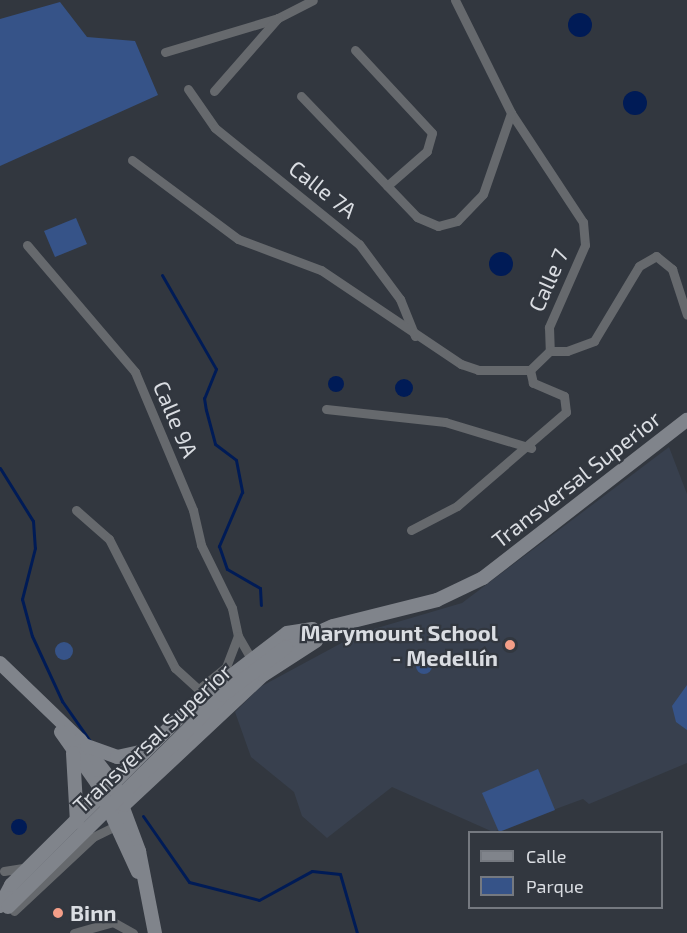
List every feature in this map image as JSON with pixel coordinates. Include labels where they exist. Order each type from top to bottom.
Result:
[{"type":"main road","name":"Transversal Superior","points":[[6,910],[223,695],[286,647],[333,626],[415,607],[483,578],[687,420]]},
{"type":"main road","points":[[124,805],[194,738],[209,702],[249,658],[287,633],[333,626]]},
{"type":"main road","points":[[6,910],[11,885],[77,822],[189,708],[209,702],[263,675],[333,626]]},
{"type":"main road","points":[[0,663],[114,784],[124,805],[155,933]]},
{"type":"main road","points":[[76,744],[106,755],[145,752]]},
{"type":"main road","points":[[76,744],[103,795],[142,879]]},
{"type":"main road","points":[[76,744],[77,822]]},
{"type":"street","points":[[165,52],[278,18],[313,0]]},
{"type":"street","name":"Calle 7","points":[[455,0],[511,113],[583,222],[586,236],[549,327],[550,351]]},
{"type":"street","points":[[214,91],[278,18]]},
{"type":"street","points":[[355,50],[432,133],[427,151],[387,186]]},
{"type":"street","name":"Calle 7A","points":[[188,88],[215,128],[360,244],[400,298],[415,337]]},
{"type":"street","points":[[301,96],[387,186],[428,224],[456,221],[491,180],[511,113]]},
{"type":"street","points":[[132,160],[238,239],[321,270],[415,337],[478,370],[530,370],[550,351],[567,351],[594,341],[639,266],[656,256],[672,269],[687,315]]},
{"type":"street","name":"Calle 9A","points":[[27,245],[135,372],[193,510],[201,545],[232,608],[238,636],[249,658],[263,675]]},
{"type":"street","points":[[411,530],[457,506],[531,447],[558,422],[568,402],[558,391],[533,383],[530,370]]},
{"type":"street","points":[[326,409],[445,422],[531,447]]},
{"type":"street","points":[[76,510],[109,539],[175,668],[209,702],[238,636]]},
{"type":"street","points":[[6,910],[93,837],[116,826]]},
{"type":"street","points":[[11,885],[2,869],[30,867]]},
{"type":"street","points":[[74,933],[113,922],[133,933]]},
{"type":"shaded area","points":[[580,13],[585,14],[591,20],[591,30],[585,36],[580,37],[575,36],[569,30],[568,25],[569,20],[575,14]]},
{"type":"shaded area","points":[[635,91],[643,95],[647,103],[643,111],[635,115],[627,111],[623,103],[627,95]]},
{"type":"shaded area","points":[[501,252],[506,253],[512,259],[512,269],[506,275],[501,276],[496,275],[490,269],[489,264],[490,259],[496,253]]},
{"type":"shaded area","points":[[336,376],[342,378],[344,384],[342,390],[336,392],[330,390],[328,384],[330,378]]},
{"type":"shaded area","points":[[404,379],[410,382],[413,388],[410,394],[404,397],[398,394],[395,388],[398,382]]},
{"type":"shaded area","name":"Marymount School - Medellín","points":[[669,447],[687,494],[687,763],[589,804],[583,799],[496,831],[491,831],[392,787],[327,838],[302,816],[294,792],[251,757],[235,712],[260,687],[360,633],[462,603]]},
{"type":"shaded area","points":[[19,819],[27,827],[19,835],[11,827]]},
{"type":"green space","points":[[60,2],[87,37],[135,41],[158,95],[0,166],[0,19]]},
{"type":"green space","points":[[76,218],[87,244],[55,257],[44,231]]},
{"type":"green space","points":[[64,642],[70,645],[73,651],[70,657],[64,660],[58,657],[55,651],[58,645]]},
{"type":"green space","points":[[424,658],[432,666],[424,674],[416,666]]},
{"type":"green space","points":[[687,685],[687,730],[676,722],[672,706]]},
{"type":"green space","points":[[538,769],[555,810],[499,831],[482,793]]},
{"type":"waterway","points":[[162,275],[216,369],[204,398],[206,410],[215,444],[236,460],[242,492],[219,546],[227,569],[260,588],[261,605]]},
{"type":"waterway","points":[[0,468],[33,521],[35,548],[22,599],[32,636],[62,701],[90,741]]},
{"type":"waterway","points":[[143,816],[189,882],[259,900],[312,871],[340,874],[357,933]]},
{"type":"place","name":"Marymount School - Medellín","points":[[510,645]]},
{"type":"place","name":"Binn","points":[[58,913]]}]
